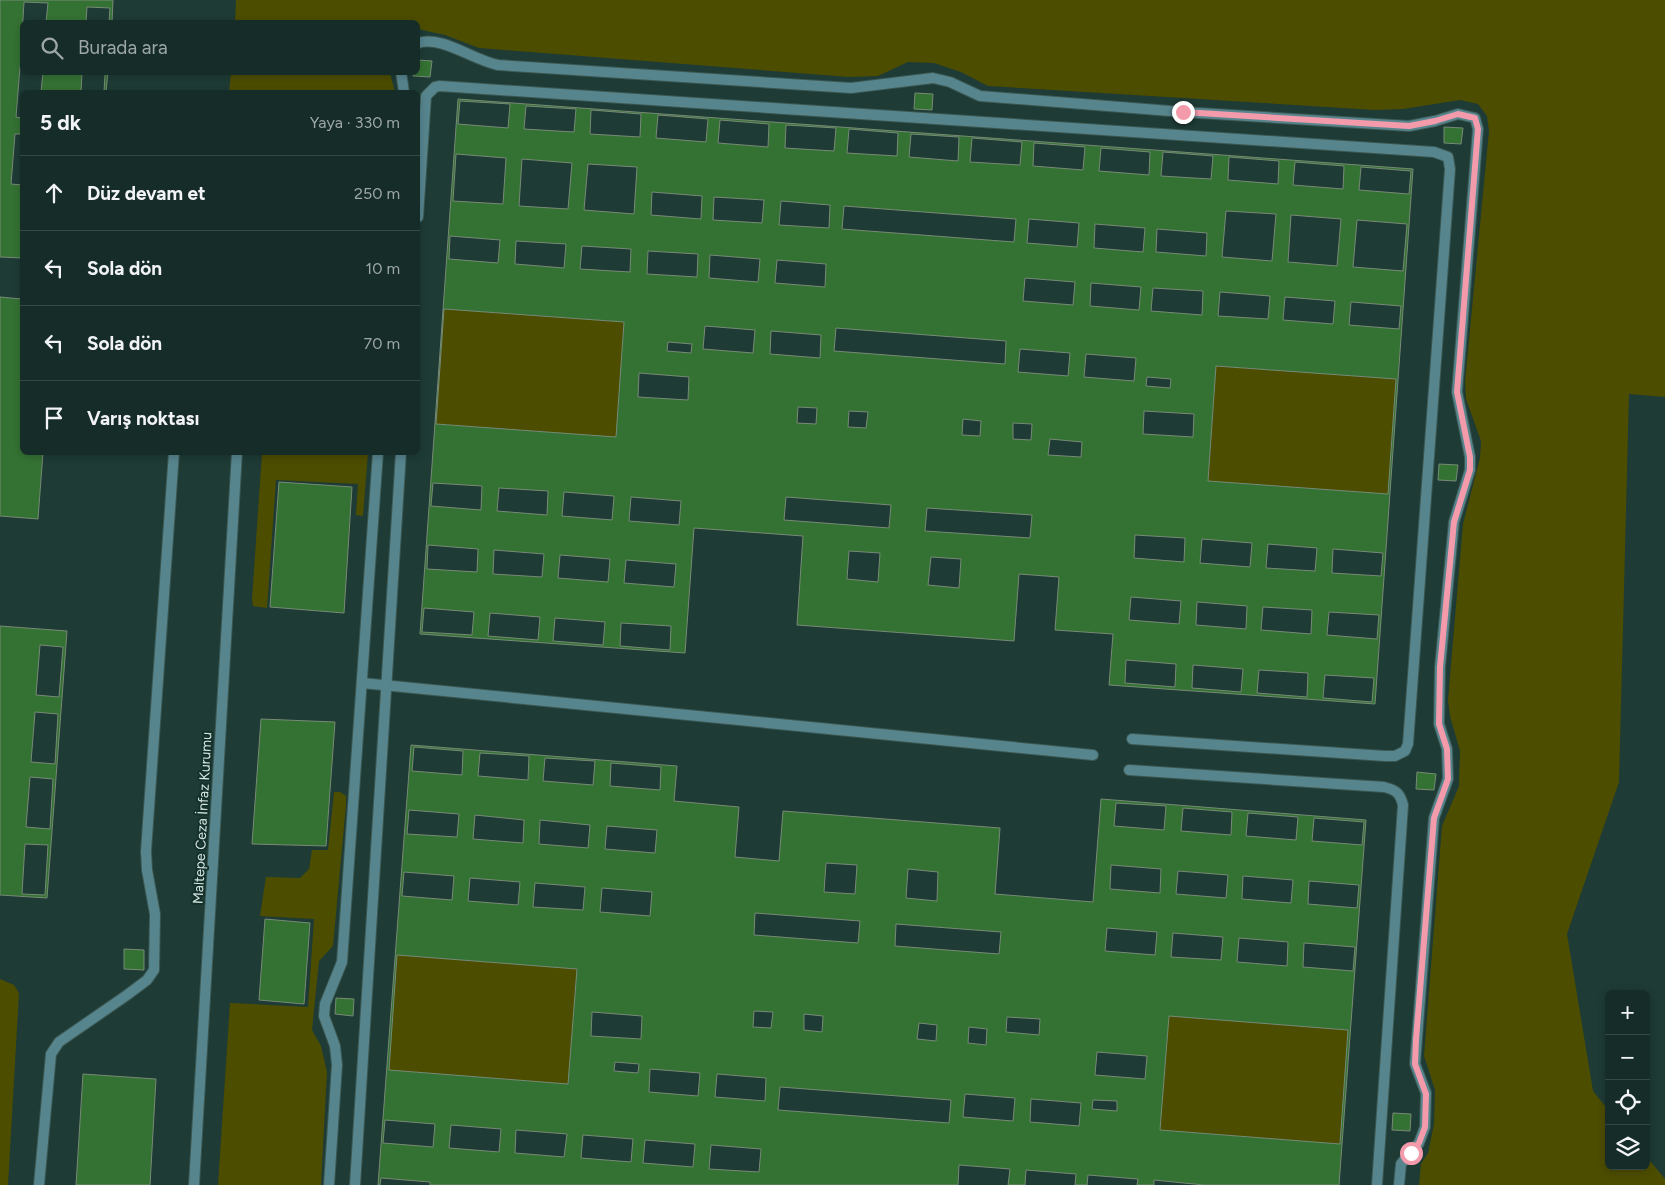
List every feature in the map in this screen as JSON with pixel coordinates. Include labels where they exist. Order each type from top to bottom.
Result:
[{"type":"lane","points":[[420,42],[436,41],[469,56],[498,64],[851,88],[933,78],[950,82],[980,96],[1183,112],[1409,126],[1458,114],[1475,118],[1478,129],[1457,392],[1470,457],[1470,470],[1454,522],[1441,657],[1439,724],[1447,749],[1448,779],[1434,818],[1415,1064],[1426,1094],[1425,1127],[1419,1143],[1401,1164],[1400,1185]]},
{"type":"lane","points":[[401,75],[404,90]]},
{"type":"lane","points":[[420,187],[426,96],[435,87],[440,86],[1434,152],[1448,157],[1450,162],[1408,744],[1405,751],[1395,756],[1385,756],[1132,739]]},
{"type":"lane","points":[[39,1185],[51,1054],[59,1042],[134,990],[147,980],[154,970],[156,936],[146,851],[174,455]]},
{"type":"lane","name":"Maltepe Ceza İnfaz Kurumu","points":[[194,1185],[237,455]]},
{"type":"lane","points":[[329,1185],[337,1065],[335,1046],[324,1016],[325,1004],[342,962],[378,455]]},
{"type":"lane","points":[[355,1185],[401,455]]},
{"type":"lane","points":[[362,683],[1093,755]]},
{"type":"lane","points":[[1129,770],[1384,786],[1396,790],[1401,796],[1403,805],[1377,1185]]},
{"type":"shaded area","points":[[236,0],[1665,0],[1665,397],[1629,394],[1619,782],[1567,934],[1593,1091],[1605,1106],[1605,1170],[1650,1170],[1650,1161],[1665,1179],[1665,1185],[1419,1185],[1421,1164],[1428,1153],[1434,1124],[1435,1090],[1424,1056],[1442,826],[1459,786],[1460,751],[1450,716],[1448,700],[1463,524],[1480,458],[1481,441],[1466,399],[1465,382],[1489,131],[1487,116],[1478,104],[1460,100],[1403,109],[1375,110],[988,86],[961,72],[934,63],[908,62],[878,76],[849,77],[479,48],[445,35],[420,29],[420,20],[235,20]]},
{"type":"shaded area","points":[[231,75],[391,75],[394,90],[229,90]]},
{"type":"shaded area","points":[[444,309],[624,322],[616,437],[436,424]]},
{"type":"shaded area","points":[[1216,366],[1396,379],[1388,494],[1208,481]]},
{"type":"shaded area","points":[[262,455],[368,455],[363,516],[356,515],[358,484],[276,480],[267,608],[253,606]]},
{"type":"shaded area","points":[[334,792],[340,792],[346,796],[346,805],[333,946],[319,961],[312,1030],[321,1046],[327,1072],[321,1185],[218,1185],[230,1003],[308,1007],[314,919],[260,916],[266,877],[300,878],[309,869],[312,850],[328,850]]},
{"type":"shaded area","points":[[397,955],[577,969],[568,1084],[389,1070]]},
{"type":"shaded area","points":[[0,979],[14,985],[19,993],[8,1185],[0,1185]]},
{"type":"shaded area","points":[[1169,1016],[1348,1030],[1340,1144],[1160,1130]]},
{"type":"building","points":[[0,0],[113,0],[112,20],[109,20],[110,8],[87,7],[86,20],[46,20],[48,3],[24,2],[23,20],[20,20],[20,67],[16,117],[20,118],[20,134],[15,134],[11,184],[20,185],[20,258],[0,257]]},
{"type":"building","points":[[420,60],[432,61],[430,77],[413,76],[420,75]]},
{"type":"building","points":[[43,75],[82,75],[81,90],[41,90]]},
{"type":"building","points":[[105,75],[108,75],[106,90],[104,90]]},
{"type":"building","points":[[915,93],[933,94],[932,110],[914,109]]},
{"type":"building","points":[[458,99],[1413,169],[1375,704],[1109,685],[1113,634],[1055,630],[1059,577],[1019,574],[1014,641],[797,625],[803,536],[694,528],[685,653],[420,634]],"holes":[[[460,101],[510,104],[508,128],[458,124]],[[526,106],[576,109],[574,132],[524,129]],[[591,110],[641,114],[640,137],[590,134]],[[658,115],[708,119],[706,142],[656,138]],[[720,120],[769,124],[768,147],[718,143]],[[786,125],[836,128],[834,151],[785,148]],[[849,129],[898,133],[897,156],[847,153]],[[911,134],[959,137],[958,161],[909,157]],[[972,138],[1022,142],[1020,165],[970,162]],[[1034,143],[1085,147],[1083,170],[1033,166]],[[1101,148],[1150,152],[1149,175],[1099,171]],[[1163,152],[1213,156],[1211,179],[1161,176]],[[456,154],[506,158],[503,204],[453,201]],[[1229,157],[1279,161],[1278,184],[1228,180]],[[522,159],[572,163],[568,209],[519,206]],[[1295,162],[1344,166],[1343,189],[1293,185]],[[588,164],[637,167],[634,214],[584,210]],[[1361,167],[1411,171],[1409,194],[1359,190]],[[652,192],[702,196],[701,219],[651,215]],[[714,197],[764,200],[762,223],[713,220]],[[781,201],[830,205],[829,228],[779,225]],[[844,206],[1016,219],[1014,242],[842,229]],[[1226,211],[1276,214],[1272,261],[1222,257]],[[1291,215],[1341,219],[1337,266],[1288,262]],[[1029,219],[1079,223],[1077,247],[1027,243]],[[1357,220],[1407,224],[1403,271],[1353,267]],[[1095,224],[1145,228],[1143,252],[1094,248]],[[1157,229],[1207,233],[1206,256],[1156,252]],[[450,236],[500,240],[498,263],[449,259]],[[516,241],[566,244],[564,268],[515,264]],[[582,246],[631,249],[630,272],[580,269]],[[648,251],[698,254],[697,277],[647,274]],[[710,255],[760,259],[758,282],[709,278]],[[777,260],[826,264],[825,287],[775,283]],[[1025,278],[1075,282],[1073,305],[1023,301]],[[1091,283],[1141,287],[1139,310],[1090,306]],[[1153,288],[1203,291],[1202,315],[1151,311]],[[1220,292],[1270,296],[1268,319],[1218,316]],[[1285,297],[1335,301],[1333,324],[1283,320]],[[1351,302],[1401,306],[1399,329],[1349,325]],[[444,309],[624,322],[616,437],[436,424]],[[705,326],[755,330],[753,353],[703,349]],[[836,328],[1006,341],[1005,364],[834,351]],[[771,331],[821,335],[820,358],[770,354]],[[668,342],[692,344],[691,353],[667,351]],[[1020,349],[1070,353],[1068,376],[1018,372]],[[1086,354],[1136,358],[1134,381],[1084,377]],[[1216,366],[1396,379],[1388,494],[1208,481]],[[639,373],[689,377],[688,400],[638,397]],[[1147,377],[1171,379],[1170,388],[1146,386]],[[798,407],[817,408],[816,424],[797,423]],[[849,411],[868,412],[866,428],[848,427]],[[1144,411],[1194,414],[1193,437],[1143,434]],[[963,419],[981,421],[980,436],[962,435]],[[1013,423],[1032,424],[1031,440],[1013,439]],[[1050,439],[1082,442],[1081,457],[1048,455]],[[433,483],[482,486],[481,510],[431,506]],[[499,488],[548,491],[547,515],[497,511]],[[564,492],[614,496],[612,520],[562,516]],[[631,497],[681,501],[679,525],[629,521]],[[786,497],[891,505],[889,528],[784,520]],[[927,508],[1032,515],[1030,538],[925,531]],[[1135,535],[1185,538],[1184,562],[1134,558]],[[1202,539],[1252,543],[1250,567],[1200,563]],[[1268,544],[1317,548],[1315,571],[1266,568]],[[428,545],[478,549],[477,572],[427,569]],[[1333,549],[1383,553],[1381,576],[1332,573]],[[494,550],[544,554],[542,577],[493,574]],[[849,551],[880,553],[878,582],[847,579]],[[560,555],[610,559],[608,582],[558,578]],[[931,557],[961,559],[959,588],[928,585]],[[626,560],[676,564],[674,587],[624,583]],[[1131,597],[1181,601],[1179,624],[1129,620]],[[1197,602],[1247,606],[1246,629],[1196,625]],[[1263,607],[1312,610],[1311,634],[1261,630]],[[424,608],[474,612],[472,635],[422,632]],[[1329,612],[1379,615],[1377,639],[1327,635]],[[490,613],[540,617],[538,640],[488,636]],[[555,618],[605,622],[603,645],[553,641]],[[621,623],[671,626],[670,650],[620,646]],[[1126,660],[1176,664],[1175,687],[1125,683]],[[1193,665],[1243,669],[1241,692],[1192,688]],[[1259,670],[1308,673],[1307,697],[1257,693]],[[1325,675],[1374,678],[1372,702],[1323,698]]]},
{"type":"building","points":[[1444,127],[1463,128],[1461,144],[1444,143]]},
{"type":"building","points":[[0,297],[20,299],[20,455],[43,455],[38,519],[0,516]]},
{"type":"building","points":[[1439,464],[1458,465],[1456,481],[1438,480]]},
{"type":"building","points":[[279,482],[352,487],[344,613],[270,607]]},
{"type":"building","points":[[0,626],[67,631],[47,898],[0,895]],"holes":[[[40,645],[63,647],[59,697],[36,695]],[[35,712],[58,714],[55,764],[31,762]],[[30,777],[53,779],[50,829],[26,827]],[[25,844],[48,845],[45,895],[22,894]]]},
{"type":"building","points":[[261,719],[335,722],[326,846],[252,844]]},
{"type":"building","points":[[411,745],[677,766],[674,801],[739,807],[735,857],[779,861],[783,811],[1000,828],[995,894],[1093,902],[1101,799],[1366,820],[1339,1185],[1204,1185],[1154,1180],[1154,1185],[1137,1185],[1138,1179],[1088,1175],[1087,1185],[1075,1185],[1076,1174],[1026,1170],[1025,1185],[1008,1185],[1010,1169],[959,1165],[958,1185],[430,1185],[430,1182],[381,1178],[380,1185],[378,1185]],"holes":[[[414,747],[463,751],[462,775],[412,771]],[[480,753],[529,756],[528,780],[478,776]],[[545,758],[595,761],[593,785],[543,781]],[[611,763],[661,767],[660,790],[610,786]],[[1116,803],[1166,806],[1164,830],[1114,826]],[[1183,808],[1232,812],[1231,835],[1181,831]],[[409,810],[459,814],[457,837],[407,834]],[[1248,813],[1298,817],[1296,840],[1246,836]],[[475,815],[524,820],[523,843],[473,839]],[[1314,818],[1364,822],[1362,845],[1312,841]],[[540,820],[590,825],[588,848],[539,844]],[[607,826],[657,830],[655,853],[605,849]],[[826,863],[857,865],[855,894],[824,892]],[[1111,865],[1161,869],[1160,893],[1110,889]],[[908,869],[938,872],[937,901],[906,898]],[[1178,871],[1228,875],[1226,898],[1176,894]],[[404,872],[454,876],[452,900],[402,896]],[[1243,876],[1293,880],[1291,903],[1242,899]],[[470,878],[520,882],[518,905],[468,901]],[[1309,881],[1359,885],[1357,908],[1308,904]],[[535,883],[585,887],[583,910],[533,907]],[[602,888],[652,892],[650,916],[600,912]],[[755,913],[860,921],[858,943],[754,935]],[[896,924],[1001,932],[999,954],[895,946]],[[1107,928],[1157,932],[1155,955],[1105,951]],[[1173,933],[1223,937],[1221,960],[1171,957]],[[1239,938],[1288,942],[1287,966],[1237,962]],[[1304,943],[1355,947],[1353,971],[1303,967]],[[397,955],[577,969],[568,1084],[389,1070]],[[754,1011],[773,1012],[771,1028],[753,1027]],[[592,1012],[642,1016],[641,1039],[591,1036]],[[804,1014],[823,1016],[822,1032],[804,1030]],[[1169,1016],[1348,1030],[1340,1144],[1160,1130]],[[1007,1017],[1040,1019],[1039,1035],[1006,1032]],[[919,1023],[937,1025],[936,1041],[917,1039]],[[969,1027],[987,1029],[986,1045],[968,1043]],[[1097,1052],[1147,1056],[1145,1079],[1095,1075]],[[615,1062],[639,1064],[638,1073],[614,1071]],[[650,1069],[700,1073],[698,1096],[649,1092]],[[717,1074],[766,1078],[765,1101],[715,1097]],[[780,1087],[951,1100],[949,1123],[778,1110]],[[965,1094],[1015,1098],[1013,1121],[963,1117]],[[1031,1099],[1081,1103],[1079,1126],[1030,1122]],[[1093,1100],[1117,1101],[1117,1111],[1092,1109]],[[385,1120],[435,1124],[433,1147],[383,1143]],[[451,1125],[501,1129],[499,1152],[449,1148]],[[516,1130],[567,1134],[564,1157],[515,1153]],[[583,1135],[633,1139],[631,1162],[581,1158]],[[645,1140],[695,1144],[693,1167],[643,1163]],[[711,1145],[761,1149],[759,1172],[709,1169]]]},
{"type":"building","points":[[1417,772],[1436,774],[1434,790],[1416,789]]},
{"type":"building","points":[[265,919],[310,923],[304,1004],[259,1000]]},
{"type":"building","points":[[124,949],[144,950],[144,970],[124,969]]},
{"type":"building","points":[[336,998],[354,999],[353,1016],[335,1014]]},
{"type":"building","points":[[83,1074],[156,1079],[150,1185],[76,1185]]},
{"type":"building","points":[[1393,1113],[1411,1114],[1410,1131],[1392,1130]]},
{"type":"route","points":[[1183,112],[1409,126],[1458,114],[1475,118],[1478,129],[1457,392],[1470,457],[1470,470],[1454,522],[1440,667],[1439,724],[1447,749],[1448,779],[1440,807],[1434,818],[1416,1040],[1415,1064],[1426,1094],[1425,1127],[1419,1143],[1411,1153]]}]
